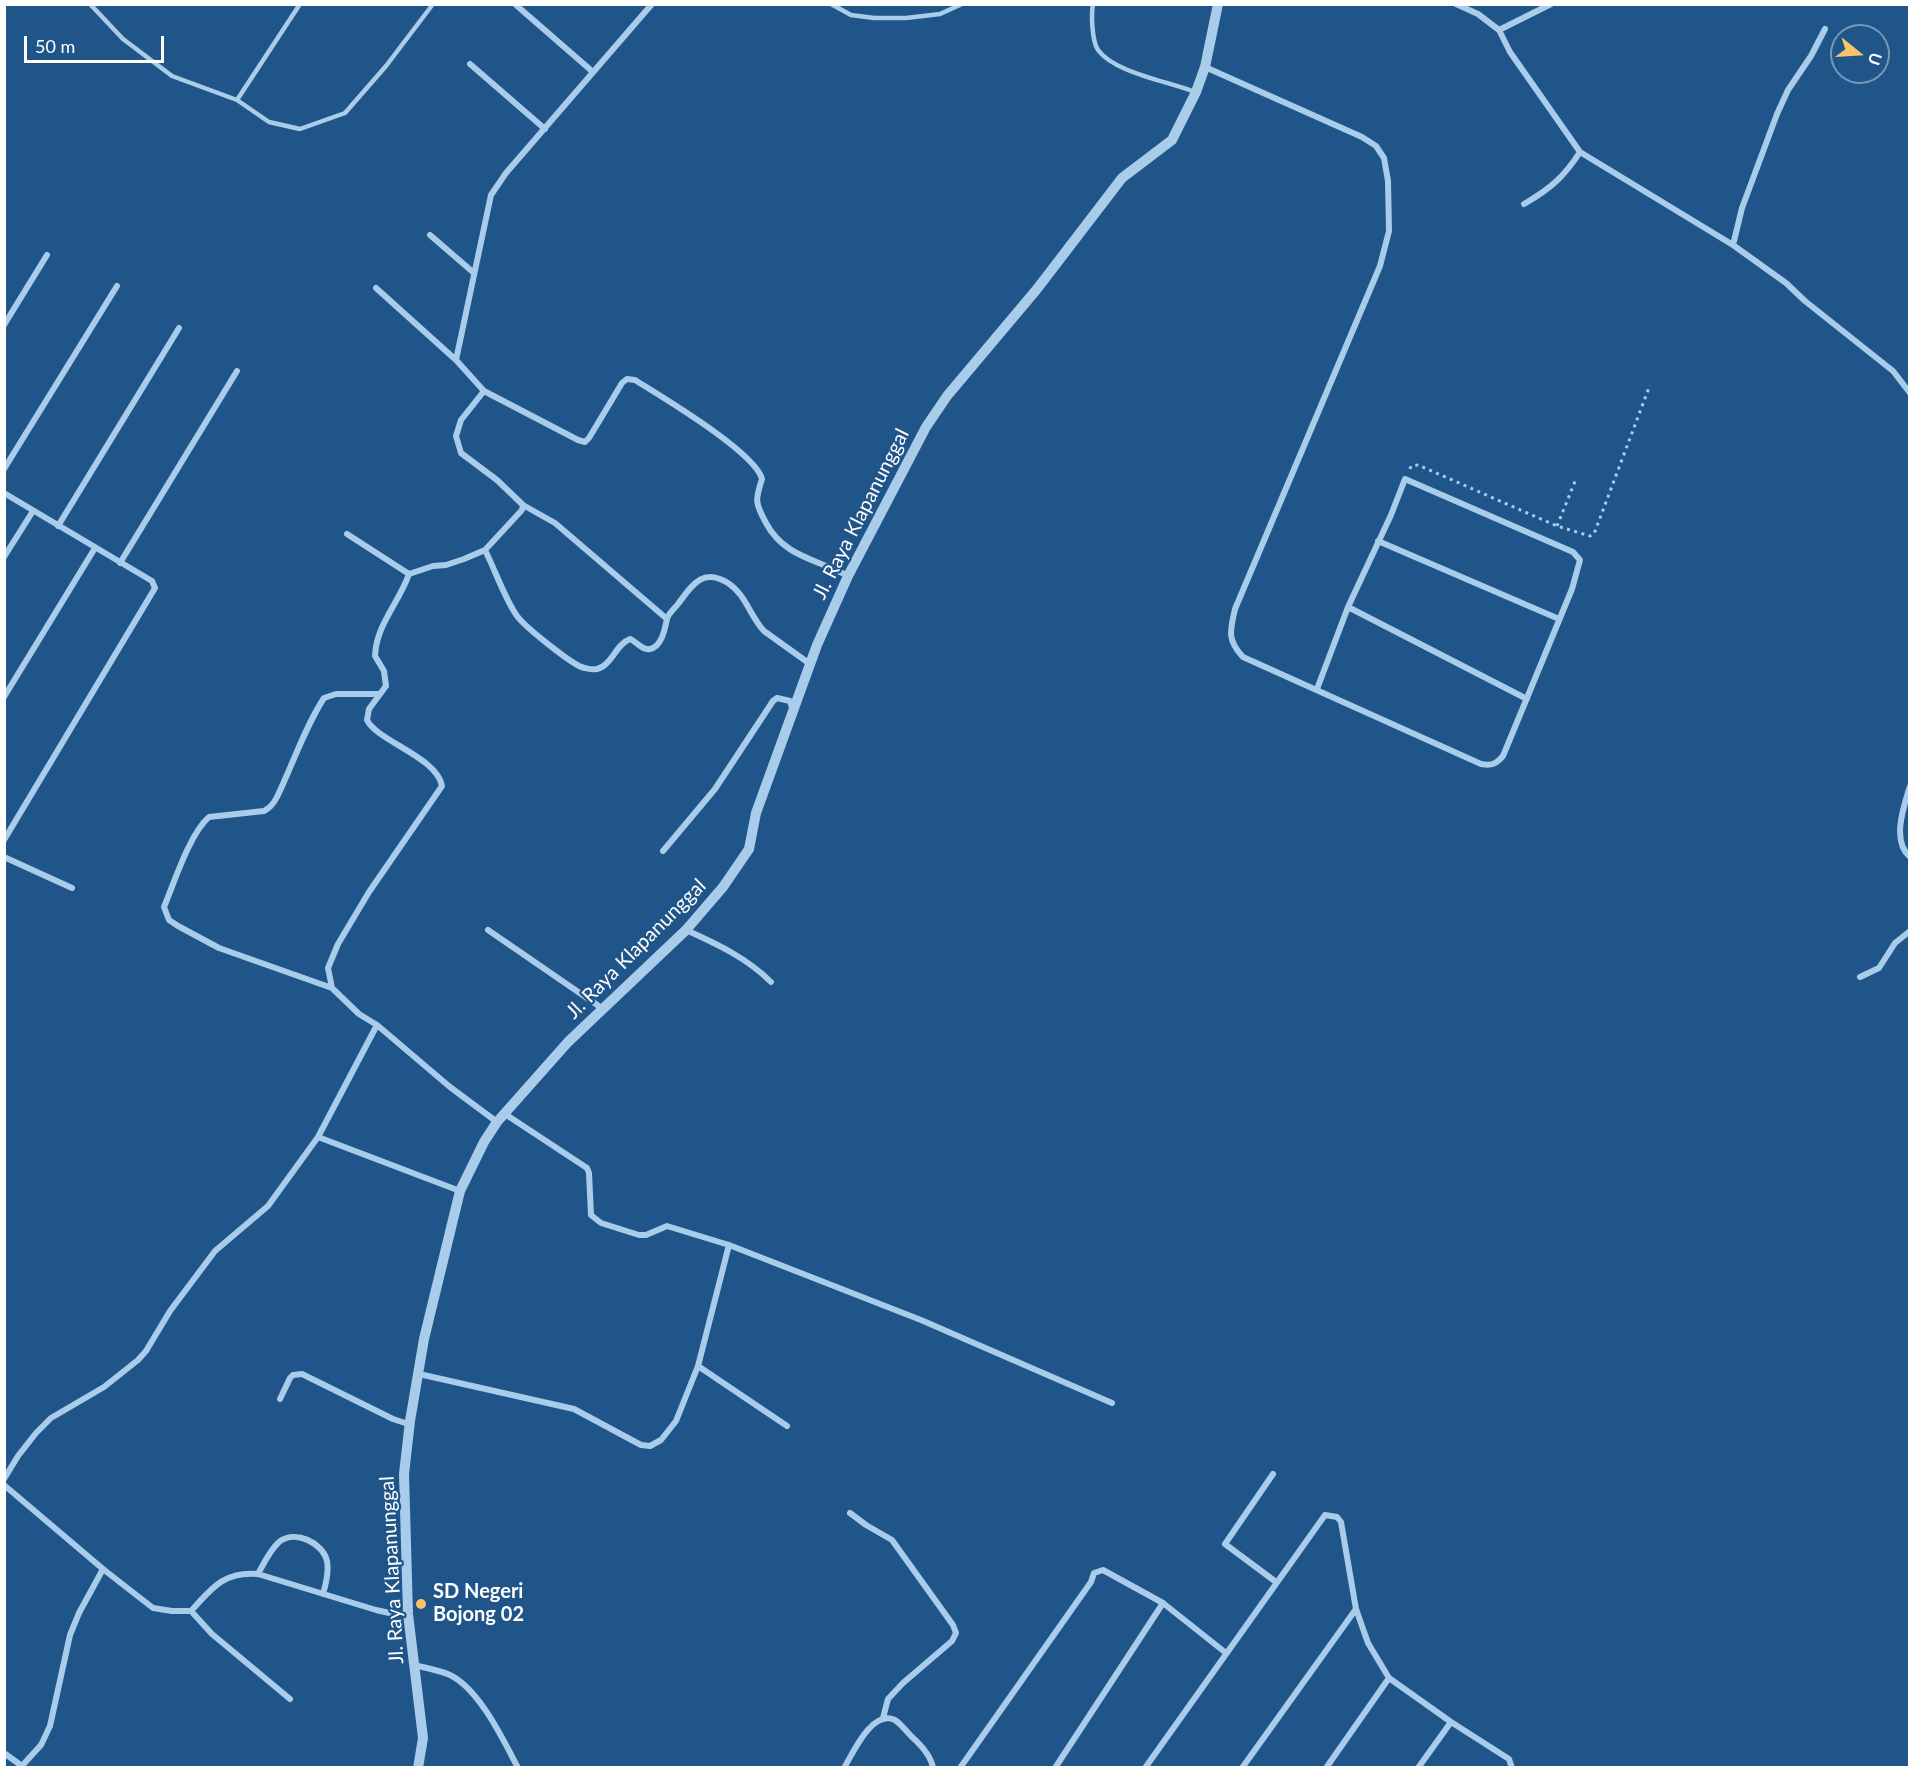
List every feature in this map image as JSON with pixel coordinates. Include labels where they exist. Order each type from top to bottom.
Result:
[{"type":"street","points":[[456,360],[491,195],[506,173],[652,4]]},
{"type":"street","name":"Jl. Raya Klapanunggal","points":[[418,1767],[423,1738],[408,1614],[404,1493],[410,1421],[424,1339],[460,1191],[484,1142],[501,1118],[544,1068],[686,930],[723,887],[749,849],[756,813],[810,664],[848,576],[926,427],[947,396],[1037,289],[1122,178],[1172,140],[1196,92],[1205,67],[1218,4]]},
{"type":"street","points":[[1456,4],[1478,14],[1499,30],[1510,52],[1580,152],[1733,245],[1786,282],[1805,301],[1893,370],[1910,393]]},
{"type":"street","points":[[1499,30],[1551,4]]},
{"type":"street","points":[[516,5],[593,72]]},
{"type":"street","points":[[1733,245],[1742,208],[1777,114],[1788,90],[1811,56],[1825,29]]},
{"type":"street","points":[[470,64],[545,129]]},
{"type":"street","points":[[1205,67],[1362,137],[1376,146],[1384,158],[1390,203],[1389,231],[1380,266],[1235,609],[1231,628],[1233,646],[1243,657],[1481,764],[1497,764],[1503,756],[1572,589],[1579,566],[1579,557],[1574,552],[1405,479],[1348,608],[1317,689]]},
{"type":"street","points":[[1524,204],[1544,193],[1568,171],[1580,152]]},
{"type":"street","points":[[430,235],[474,273]]},
{"type":"street","points":[[4,325],[47,255]]},
{"type":"street","points":[[4,469],[117,286]]},
{"type":"street","points":[[376,288],[456,360],[484,390],[578,440],[585,442],[589,438],[622,383],[635,380],[732,446],[756,467],[762,479],[756,498],[769,528],[783,546],[848,576]]},
{"type":"street","points":[[58,526],[179,328]]},
{"type":"street","points":[[120,563],[237,371]]},
{"type":"street","points":[[484,390],[461,420],[456,436],[461,453],[497,480],[523,505],[555,523],[667,619]]},
{"type":"street","points":[[4,493],[152,581],[155,588],[4,840]]},
{"type":"street","points":[[409,574],[455,562],[485,550],[522,510],[523,505]]},
{"type":"street","points":[[4,557],[33,511]]},
{"type":"street","points":[[347,534],[409,574]]},
{"type":"street","points":[[1378,541],[1559,620]]},
{"type":"street","points":[[4,697],[94,548]]},
{"type":"street","points":[[485,550],[516,615],[527,628],[579,666],[594,669],[600,667],[623,642],[630,639],[649,650],[655,647],[665,631],[667,619],[690,587],[704,577],[716,577],[730,584],[742,596],[764,631],[810,664]]},
{"type":"street","points":[[332,988],[328,968],[338,944],[369,892],[442,786],[439,779],[416,755],[369,724],[368,720],[369,710],[386,686],[386,678],[376,660],[375,649],[382,627],[404,588],[409,574]]},
{"type":"street","points":[[1348,608],[1527,699]]},
{"type":"street","points":[[380,694],[336,694],[324,698],[270,808],[264,811],[209,817],[202,822],[187,851],[164,907],[169,920],[219,948],[332,988],[359,1014],[377,1025],[450,1087],[587,1168],[590,1209],[595,1220],[639,1235],[646,1235],[667,1226],[729,1245],[921,1320],[1112,1403]]},
{"type":"street","points":[[663,851],[728,770],[773,701],[777,698],[790,701],[792,712]]},
{"type":"street","points":[[1910,786],[1902,813],[1900,841],[1904,852],[1910,857]]},
{"type":"street","points":[[4,857],[72,888]]},
{"type":"street","points":[[488,930],[603,1009]]},
{"type":"street","points":[[686,930],[735,954],[759,970],[771,982]]},
{"type":"street","points":[[1860,977],[1879,968],[1895,943],[1910,931]]},
{"type":"street","points":[[4,1479],[18,1456],[51,1418],[104,1387],[146,1351],[170,1311],[215,1251],[268,1206],[318,1137],[377,1025]]},
{"type":"street","points":[[318,1137],[460,1191]]},
{"type":"street","points":[[419,1374],[574,1409],[641,1445],[650,1446],[661,1440],[676,1421],[698,1365],[729,1245]]},
{"type":"street","points":[[698,1365],[788,1426]]},
{"type":"street","points":[[280,1399],[290,1378],[293,1375],[302,1374],[393,1419],[405,1423],[410,1421]]},
{"type":"street","points":[[1273,1474],[1225,1544],[1276,1581]]},
{"type":"street","points":[[4,1485],[153,1608],[159,1611],[191,1611],[212,1634],[290,1699]]},
{"type":"street","points":[[849,1513],[892,1540],[953,1625],[956,1633],[952,1641],[888,1699],[883,1718]]},
{"type":"street","points":[[1145,1767],[1324,1515],[1337,1517],[1341,1522],[1356,1609],[1368,1643],[1389,1678],[1450,1722],[1509,1759],[1512,1767]]},
{"type":"street","points":[[258,1574],[279,1541],[295,1537],[304,1539],[316,1544],[323,1551],[327,1562],[327,1582],[323,1593]]},
{"type":"street","points":[[4,1753],[21,1767],[41,1745],[50,1726],[70,1635],[103,1569]]},
{"type":"street","points":[[960,1767],[1091,1582],[1094,1573],[1103,1570],[1163,1603],[1226,1653]]},
{"type":"street","points":[[191,1611],[215,1584],[245,1572],[394,1614],[408,1614]]},
{"type":"street","points":[[1055,1767],[1163,1603]]},
{"type":"street","points":[[1242,1767],[1356,1609]]},
{"type":"street","points":[[414,1665],[442,1672],[462,1683],[481,1704],[518,1767]]},
{"type":"street","points":[[1326,1767],[1389,1678]]},
{"type":"street","points":[[844,1767],[864,1734],[883,1718],[894,1720],[917,1741],[932,1761],[933,1767]]},
{"type":"street","points":[[1418,1767],[1450,1722]]},
{"type":"lane","points":[[90,4],[123,39],[172,76],[237,100],[269,122],[300,129],[345,113],[372,84],[432,4]]},
{"type":"lane","points":[[237,100],[300,4]]},
{"type":"lane","points":[[831,4],[851,15],[874,18],[906,18],[940,14],[962,4]]},
{"type":"lane","points":[[1092,4],[1091,17],[1097,49],[1120,68],[1196,92]]},
{"type":"path","points":[[1405,479],[1411,466],[1418,465],[1557,526],[1586,536],[1593,534],[1650,385]]},
{"type":"path","points":[[1557,526],[1576,479]]},
{"type":"place","name":"SD Negeri Bojong 02","points":[[421,1604]]}]
